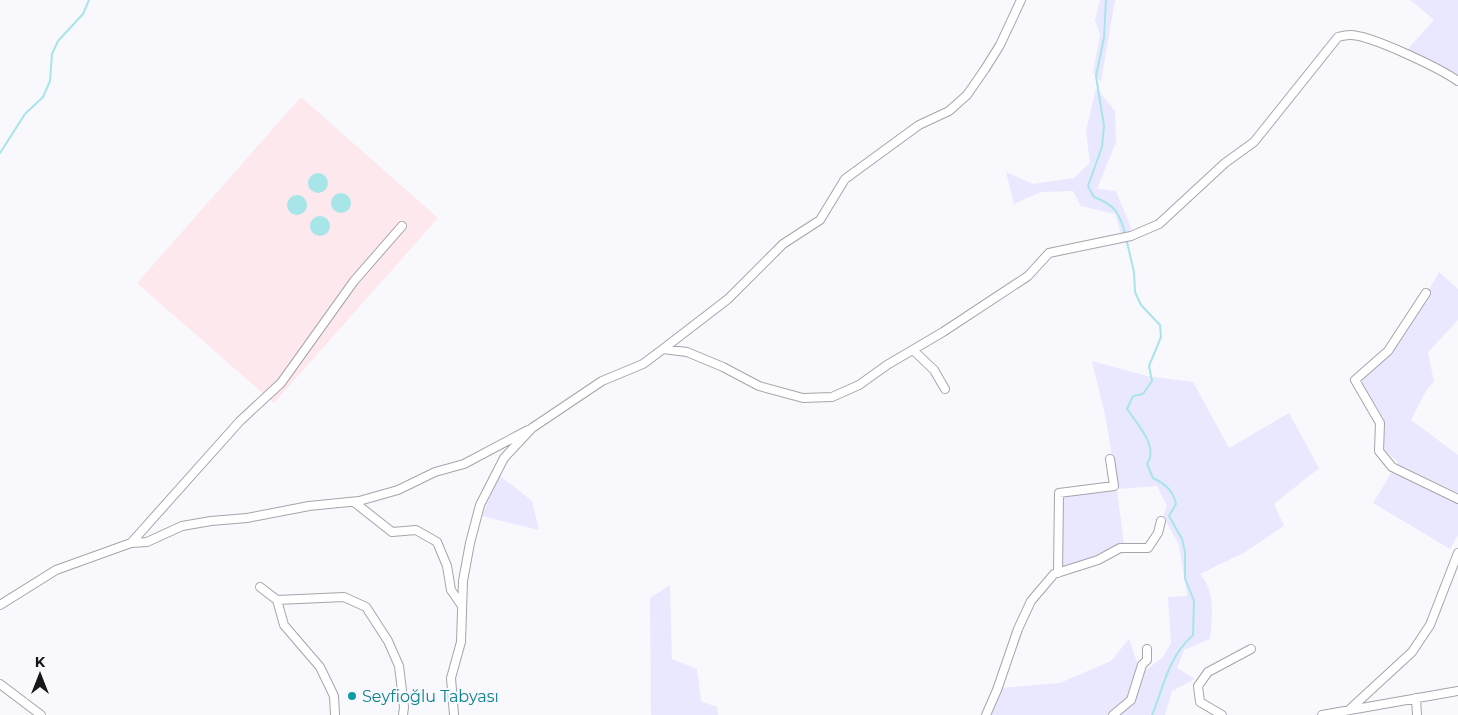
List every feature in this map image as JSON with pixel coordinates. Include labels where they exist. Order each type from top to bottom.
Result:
[{"type":"street","points":[[0,605],[56,570],[131,543],[147,542],[182,526],[247,518],[309,506],[354,502],[398,490],[435,472],[464,464],[532,428],[602,381],[643,364],[728,299],[783,244],[820,220],[845,179],[919,125],[950,111],[967,95],[1000,45],[1021,0]]},
{"type":"street","points":[[663,349],[687,352],[723,367],[759,386],[803,398],[832,397],[859,385],[1028,276],[1049,253],[1131,236],[1158,224],[1225,163],[1254,142],[1338,37],[1350,35],[1364,38],[1441,69],[1458,81]]},
{"type":"street","points":[[131,543],[240,421],[281,383],[354,281],[402,226]]},
{"type":"street","points":[[1426,293],[1388,351],[1355,380],[1380,422],[1379,451],[1392,467],[1458,499]]},
{"type":"street","points":[[913,350],[934,370],[946,389]]},
{"type":"street","points":[[454,715],[451,678],[460,642],[465,571],[480,505],[504,458],[532,428]]},
{"type":"street","points":[[1058,573],[1059,493],[1114,486],[1110,460]]},
{"type":"street","points":[[354,502],[392,532],[416,530],[437,542],[447,566],[451,590],[462,606]]},
{"type":"street","points":[[986,715],[997,690],[1018,629],[1031,601],[1054,574],[1098,560],[1120,548],[1148,548],[1158,533],[1162,521]]},
{"type":"street","points":[[1348,710],[1412,652],[1426,632],[1444,592],[1458,553]]},
{"type":"street","points":[[260,587],[277,600],[284,625],[320,667],[334,696],[335,715]]},
{"type":"street","points":[[277,600],[344,597],[366,607],[388,641],[399,666],[404,707],[403,715]]},
{"type":"street","points":[[1112,715],[1131,700],[1142,665],[1147,660],[1147,649]]},
{"type":"street","points":[[1222,715],[1200,702],[1198,686],[1208,672],[1252,649]]},
{"type":"street","points":[[0,684],[41,715]]},
{"type":"street","points":[[1322,715],[1458,691]]},
{"type":"street","points":[[1416,698],[1417,715]]},
{"type":"shaded area","points":[[1100,0],[1115,0],[1101,82],[1093,73],[1100,35],[1095,20]]},
{"type":"shaded area","points":[[1410,0],[1458,0],[1458,78],[1442,66],[1407,50],[1434,20]]},
{"type":"shaded area","points":[[1096,88],[1115,111],[1116,142],[1097,189],[1116,191],[1132,230],[1121,233],[1115,214],[1081,206],[1073,191],[1041,192],[1014,204],[1006,172],[1033,184],[1074,178],[1090,163],[1086,131]]},
{"type":"shaded area","points":[[301,97],[438,218],[274,403],[137,283]]},
{"type":"shaded area","points":[[1439,272],[1458,289],[1458,320],[1428,352],[1434,382],[1427,389],[1411,420],[1458,455],[1458,535],[1450,549],[1373,503],[1398,462],[1383,449],[1384,419],[1361,381],[1393,352]]},
{"type":"shaded area","points":[[1092,361],[1147,376],[1193,382],[1229,448],[1289,413],[1319,468],[1274,504],[1284,526],[1245,552],[1200,574],[1209,588],[1211,596],[1210,639],[1184,650],[1177,668],[1195,679],[1172,691],[1165,715],[1117,715],[1141,674],[1163,657],[1171,643],[1168,597],[1187,596],[1179,545],[1163,516],[1167,506],[1157,486],[1117,489],[1106,419]]},
{"type":"shaded area","points":[[499,475],[532,501],[539,530],[482,516]]},
{"type":"shaded area","points":[[1117,489],[1124,545],[1098,558],[1060,570],[1061,495]]},
{"type":"shaded area","points":[[670,585],[672,659],[697,669],[701,701],[717,707],[718,715],[651,715],[650,598]]},
{"type":"shaded area","points":[[1129,639],[1139,668],[1130,697],[1119,704],[1109,715],[988,715],[1000,688],[1060,683],[1111,661]]},
{"type":"water","points":[[318,173],[325,176],[328,183],[325,190],[318,193],[311,190],[308,183],[311,176]]},
{"type":"water","points":[[337,193],[345,193],[351,199],[351,207],[345,213],[337,213],[331,207],[331,199]]},
{"type":"water","points":[[293,195],[301,195],[307,201],[307,209],[301,215],[293,215],[287,209],[287,201]]},
{"type":"water","points":[[316,216],[324,216],[330,222],[330,230],[324,236],[316,236],[310,230],[310,222]]},
{"type":"waterway","points":[[0,153],[25,114],[43,97],[50,81],[52,54],[58,41],[83,14],[89,0]]},
{"type":"waterway","points":[[1106,0],[1104,38],[1096,76],[1104,126],[1102,147],[1088,186],[1094,197],[1107,203],[1115,210],[1121,220],[1125,233]]},
{"type":"waterway","points":[[1127,242],[1134,272],[1135,292],[1141,305],[1160,325],[1161,337],[1149,366],[1152,381],[1143,394],[1133,396],[1127,409],[1149,443],[1150,457],[1147,464],[1153,478],[1168,488],[1175,499],[1176,504],[1169,516],[1182,539],[1185,552],[1185,578],[1194,601],[1193,635],[1177,653],[1152,715]]},
{"type":"place","name":"Seyfioğlu Tabyası","points":[[352,696]]}]
